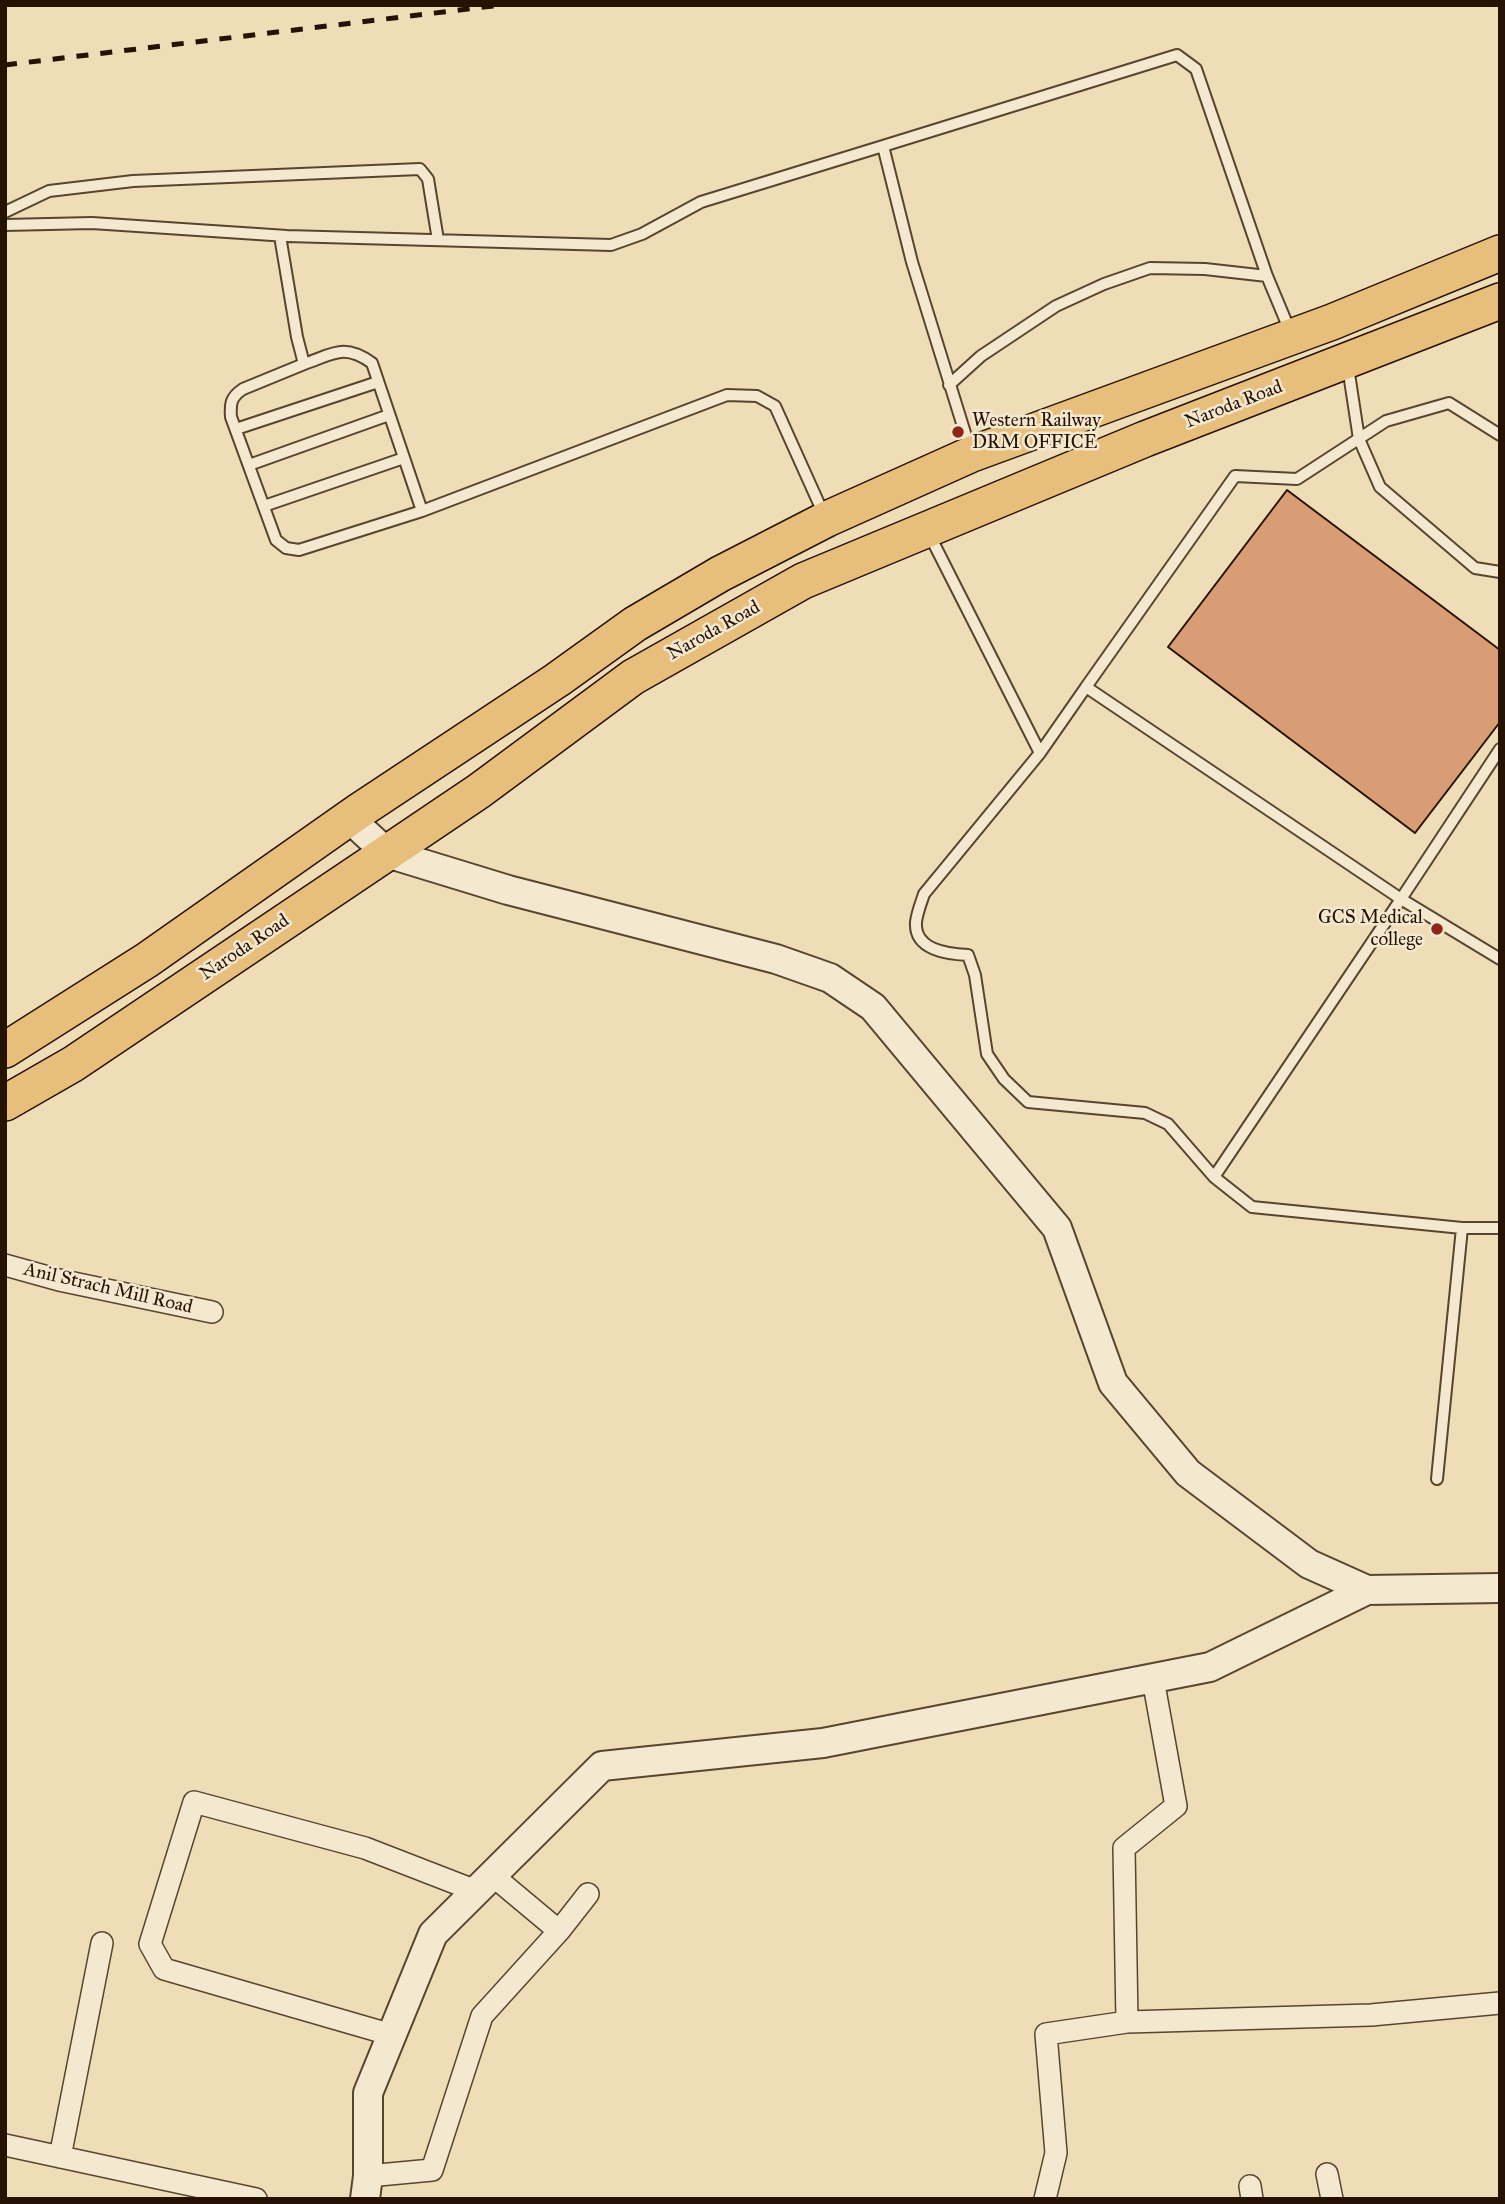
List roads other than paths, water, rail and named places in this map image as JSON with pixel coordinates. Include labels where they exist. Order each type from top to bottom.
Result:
[{"type":"main road","points":[[5,1050],[147,960],[349,818],[557,680],[635,624],[720,574],[827,519],[972,454],[1292,337],[1500,253]]},
{"type":"main road","name":"Naroda Road","points":[[5,1103],[73,1064],[479,791],[633,677],[803,581],[1144,439],[1500,301]]},
{"type":"street","points":[[349,818],[387,853],[508,890],[776,959],[830,978],[873,1007],[1057,1228],[1112,1383],[1188,1473],[1309,1564],[1367,1590],[1500,1588]]},
{"type":"street","name":"Anil Strach Mill Road","points":[[5,1265],[59,1280],[212,1312]]},
{"type":"street","points":[[588,1894],[559,1931],[482,2016],[432,2170],[367,2187],[368,2093],[433,1934],[602,1766],[823,1743],[1210,1667],[1367,1590]]},
{"type":"street","points":[[1127,2022],[1124,1848],[1176,1807],[1153,1679]]},
{"type":"street","points":[[392,2035],[164,1969],[150,1944],[194,1802],[484,1883],[559,1931]]},
{"type":"street","points":[[60,2157],[102,1944]]},
{"type":"street","points":[[1045,2199],[1056,2153],[1046,2034],[1127,2022],[1371,2015],[1500,2003]]},
{"type":"street","points":[[5,2145],[256,2199]]},
{"type":"street","points":[[1327,2174],[1332,2199]]},
{"type":"lane","points":[[5,225],[92,223],[280,236],[611,245],[642,234],[701,202],[1177,55],[1196,69],[1267,276],[1292,337]]},
{"type":"lane","points":[[883,146],[912,262],[964,436],[972,454]]},
{"type":"lane","points":[[5,212],[49,191],[133,181],[420,169],[429,179],[438,240]]},
{"type":"lane","points":[[280,236],[304,364]]},
{"type":"lane","points":[[949,385],[981,356],[1056,306],[1104,284],[1150,268],[1205,269],[1267,276]]},
{"type":"lane","points":[[422,510],[372,363],[357,353],[341,351],[304,364],[260,381],[235,394],[230,402],[236,429],[276,540],[286,548],[299,550],[422,510],[727,394],[757,396],[775,406],[827,519]]},
{"type":"lane","points":[[1346,361],[1359,439],[1380,487],[1475,568],[1500,572]]},
{"type":"lane","points":[[236,429],[378,382]]},
{"type":"lane","points":[[1500,435],[1449,403],[1386,421],[1297,479],[1235,476],[1040,753],[924,894],[916,924],[919,938],[934,950],[968,955],[975,975],[987,1054],[1004,1079],[1028,1102],[1145,1113],[1168,1124],[1214,1177],[1252,1208],[1462,1228],[1500,1228]]},
{"type":"lane","points":[[249,465],[389,415]]},
{"type":"lane","points":[[264,506],[404,458]]},
{"type":"lane","points":[[927,528],[1040,753]]},
{"type":"lane","points":[[1086,687],[1401,899],[1500,959]]},
{"type":"lane","points":[[1214,1177],[1500,749]]},
{"type":"lane","points":[[1437,1479],[1462,1228]]},
{"type":"railway","points":[[5,65],[501,5]]},
{"type":"place","name":"Western Railway DRM OFFICE","points":[[958,432]]},
{"type":"place","name":"GCS Medical college","points":[[1437,929]]}]
